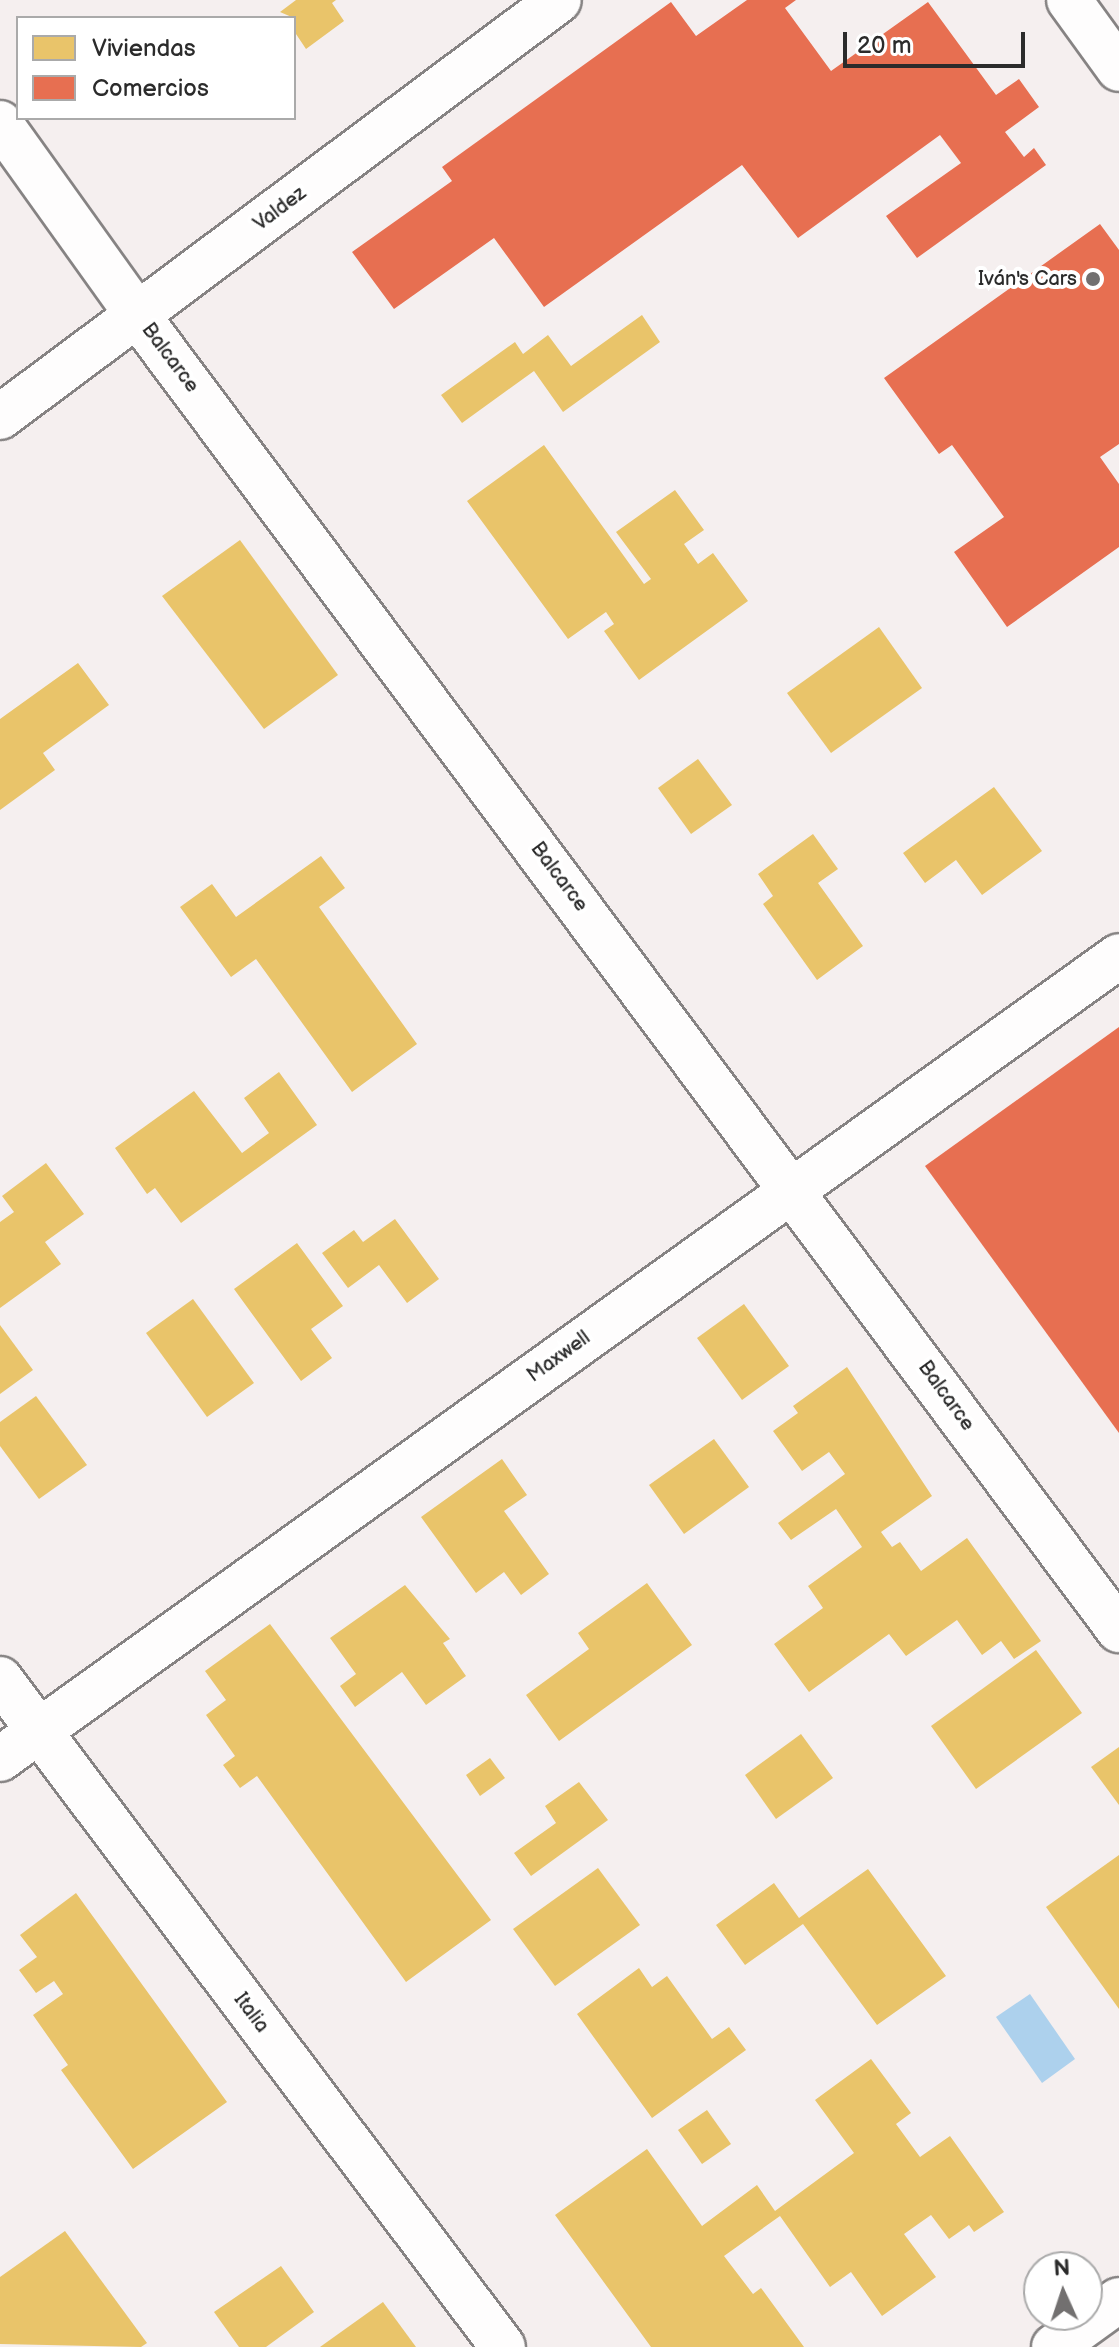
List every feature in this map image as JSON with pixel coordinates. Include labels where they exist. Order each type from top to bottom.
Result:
[{"type":"street","name":"Valdez","points":[[0,417],[559,0]]},
{"type":"street","points":[[1069,0],[1119,69]]},
{"type":"street","name":"Balcarce","points":[[0,123],[138,316],[793,1189],[1119,1630]]},
{"type":"street","name":"Maxwell","points":[[0,1759],[1119,956]]},
{"type":"street","name":"Italia","points":[[0,1679],[503,2347]]},
{"type":"street","points":[[1054,2347],[1119,2300]]},
{"type":"water","points":[[1030,1994],[1075,2059],[1042,2083],[996,2017]]},
{"type":"building: Viviendas","points":[[296,0],[336,0],[332,3],[344,21],[306,49],[296,34],[296,16],[280,12]]},
{"type":"building: Viviendas","points":[[642,315],[660,342],[563,412],[534,371],[462,423],[441,395],[515,342],[523,354],[548,335],[571,366]]},
{"type":"building: Viviendas","points":[[544,445],[644,584],[651,579],[616,532],[675,490],[704,530],[684,544],[698,564],[713,553],[748,601],[639,680],[604,631],[614,624],[606,612],[568,639],[467,501]]},
{"type":"building: Viviendas","points":[[240,540],[338,675],[264,729],[162,596]]},
{"type":"building: Viviendas","points":[[879,627],[922,688],[831,753],[787,693]]},
{"type":"building: Viviendas","points":[[78,663],[109,705],[43,753],[55,770],[0,810],[0,719]]},
{"type":"building: Viviendas","points":[[698,759],[732,805],[691,834],[658,788]]},
{"type":"building: Viviendas","points":[[994,787],[1042,851],[982,895],[956,860],[925,883],[903,853]]},
{"type":"building: Viviendas","points":[[813,834],[838,869],[818,883],[863,946],[817,980],[763,904],[773,896],[758,874]]},
{"type":"building: Viviendas","points":[[321,856],[345,888],[319,907],[417,1044],[352,1092],[256,959],[231,977],[180,907],[212,884],[236,917]]},
{"type":"building: Viviendas","points":[[279,1072],[317,1125],[181,1223],[155,1188],[147,1194],[115,1148],[194,1091],[242,1153],[269,1133],[244,1098]]},
{"type":"building: Viviendas","points":[[46,1163],[84,1214],[45,1242],[61,1264],[0,1308],[0,1222],[14,1212],[2,1196]]},
{"type":"building: Viviendas","points":[[395,1219],[439,1279],[407,1303],[379,1265],[348,1288],[322,1253],[354,1230],[363,1242]]},
{"type":"building: Viviendas","points":[[297,1243],[343,1306],[311,1329],[332,1358],[301,1381],[234,1289]]},
{"type":"building: Viviendas","points":[[193,1299],[254,1383],[207,1417],[146,1333]]},
{"type":"building: Viviendas","points":[[744,1304],[789,1366],[742,1400],[697,1338]]},
{"type":"building: Viviendas","points":[[0,1325],[33,1370],[0,1394]]},
{"type":"building: Viviendas","points":[[847,1367],[932,1496],[881,1532],[892,1547],[900,1542],[921,1571],[967,1538],[1041,1641],[1014,1659],[1001,1641],[982,1655],[957,1620],[906,1656],[889,1634],[809,1692],[774,1644],[823,1608],[808,1586],[862,1547],[836,1509],[791,1540],[778,1523],[845,1474],[829,1452],[802,1471],[773,1431],[798,1413],[793,1406]]},
{"type":"building: Viviendas","points":[[36,1396],[87,1465],[39,1499],[0,1446],[0,1422]]},
{"type":"building: Viviendas","points":[[714,1439],[749,1487],[684,1534],[649,1485]]},
{"type":"building: Viviendas","points":[[502,1459],[527,1495],[504,1511],[549,1574],[521,1595],[504,1572],[476,1593],[421,1517]]},
{"type":"building: Viviendas","points":[[647,1583],[692,1645],[559,1741],[526,1695],[589,1649],[578,1633]]},
{"type":"building: Viviendas","points":[[405,1585],[450,1639],[443,1643],[466,1676],[426,1705],[402,1672],[355,1707],[340,1686],[356,1674],[330,1638]]},
{"type":"building: Viviendas","points":[[270,1624],[491,1920],[406,1982],[257,1776],[240,1788],[223,1765],[235,1756],[206,1715],[226,1700],[205,1671]]},
{"type":"building: Viviendas","points":[[1036,1650],[1082,1713],[976,1789],[931,1726]]},
{"type":"building: Viviendas","points":[[801,1734],[833,1778],[776,1819],[745,1775]]},
{"type":"building: Viviendas","points":[[1119,1747],[1119,1805],[1091,1767]]},
{"type":"building: Viviendas","points":[[490,1758],[505,1778],[480,1796],[466,1775]]},
{"type":"building: Viviendas","points":[[579,1782],[608,1820],[531,1876],[514,1853],[556,1823],[545,1806]]},
{"type":"building: Viviendas","points":[[1119,1855],[1119,2009],[1046,1907]]},
{"type":"building: Viviendas","points":[[598,1868],[640,1925],[555,1986],[513,1929]]},
{"type":"building: Viviendas","points":[[868,1869],[946,1976],[877,2025],[803,1924],[745,1965],[716,1925],[774,1883],[799,1918]]},
{"type":"building: Viviendas","points":[[76,1893],[227,2102],[133,2169],[61,2070],[68,2065],[33,2015],[63,1994],[54,1981],[36,1993],[19,1970],[37,1957],[20,1935]]},
{"type":"building: Viviendas","points":[[639,1968],[652,1987],[667,1976],[712,2039],[729,2027],[746,2050],[652,2118],[577,2014]]},
{"type":"building: Viviendas","points":[[871,2059],[911,2113],[896,2124],[920,2157],[950,2136],[1004,2212],[974,2232],[969,2225],[949,2239],[931,2215],[904,2234],[936,2277],[882,2316],[851,2272],[830,2287],[780,2216],[724,2256],[753,2294],[761,2288],[804,2347],[651,2347],[555,2215],[647,2149],[702,2226],[757,2185],[775,2211],[854,2153],[815,2100]]},
{"type":"building: Viviendas","points":[[707,2110],[731,2144],[702,2164],[678,2130]]},
{"type":"building: Viviendas","points":[[65,2231],[147,2343],[141,2347],[0,2344],[0,2277]]},
{"type":"building: Viviendas","points":[[281,2266],[314,2312],[266,2347],[239,2347],[214,2312]]},
{"type":"building: Viviendas","points":[[383,2302],[416,2347],[320,2347]]},
{"type":"building: Comercios","points":[[747,0],[796,0],[785,8],[831,71],[928,2],[996,95],[1019,79],[1039,107],[1005,132],[1024,157],[1034,148],[1046,165],[917,258],[886,216],[961,163],[940,135],[798,238],[742,165],[544,307],[494,238],[394,309],[352,252],[452,181],[442,167],[671,2],[696,36]]},
{"type":"building: Comercios","points":[[1100,224],[1119,250],[1119,444],[1100,457],[1119,484],[1119,547],[1007,627],[954,552],[1004,517],[952,445],[939,454],[884,378]]},
{"type":"building: Comercios","points":[[1119,1027],[1119,1433],[925,1166]]},
{"type":"place","name":"Iván's Cars","points":[[1093,279]]}]
